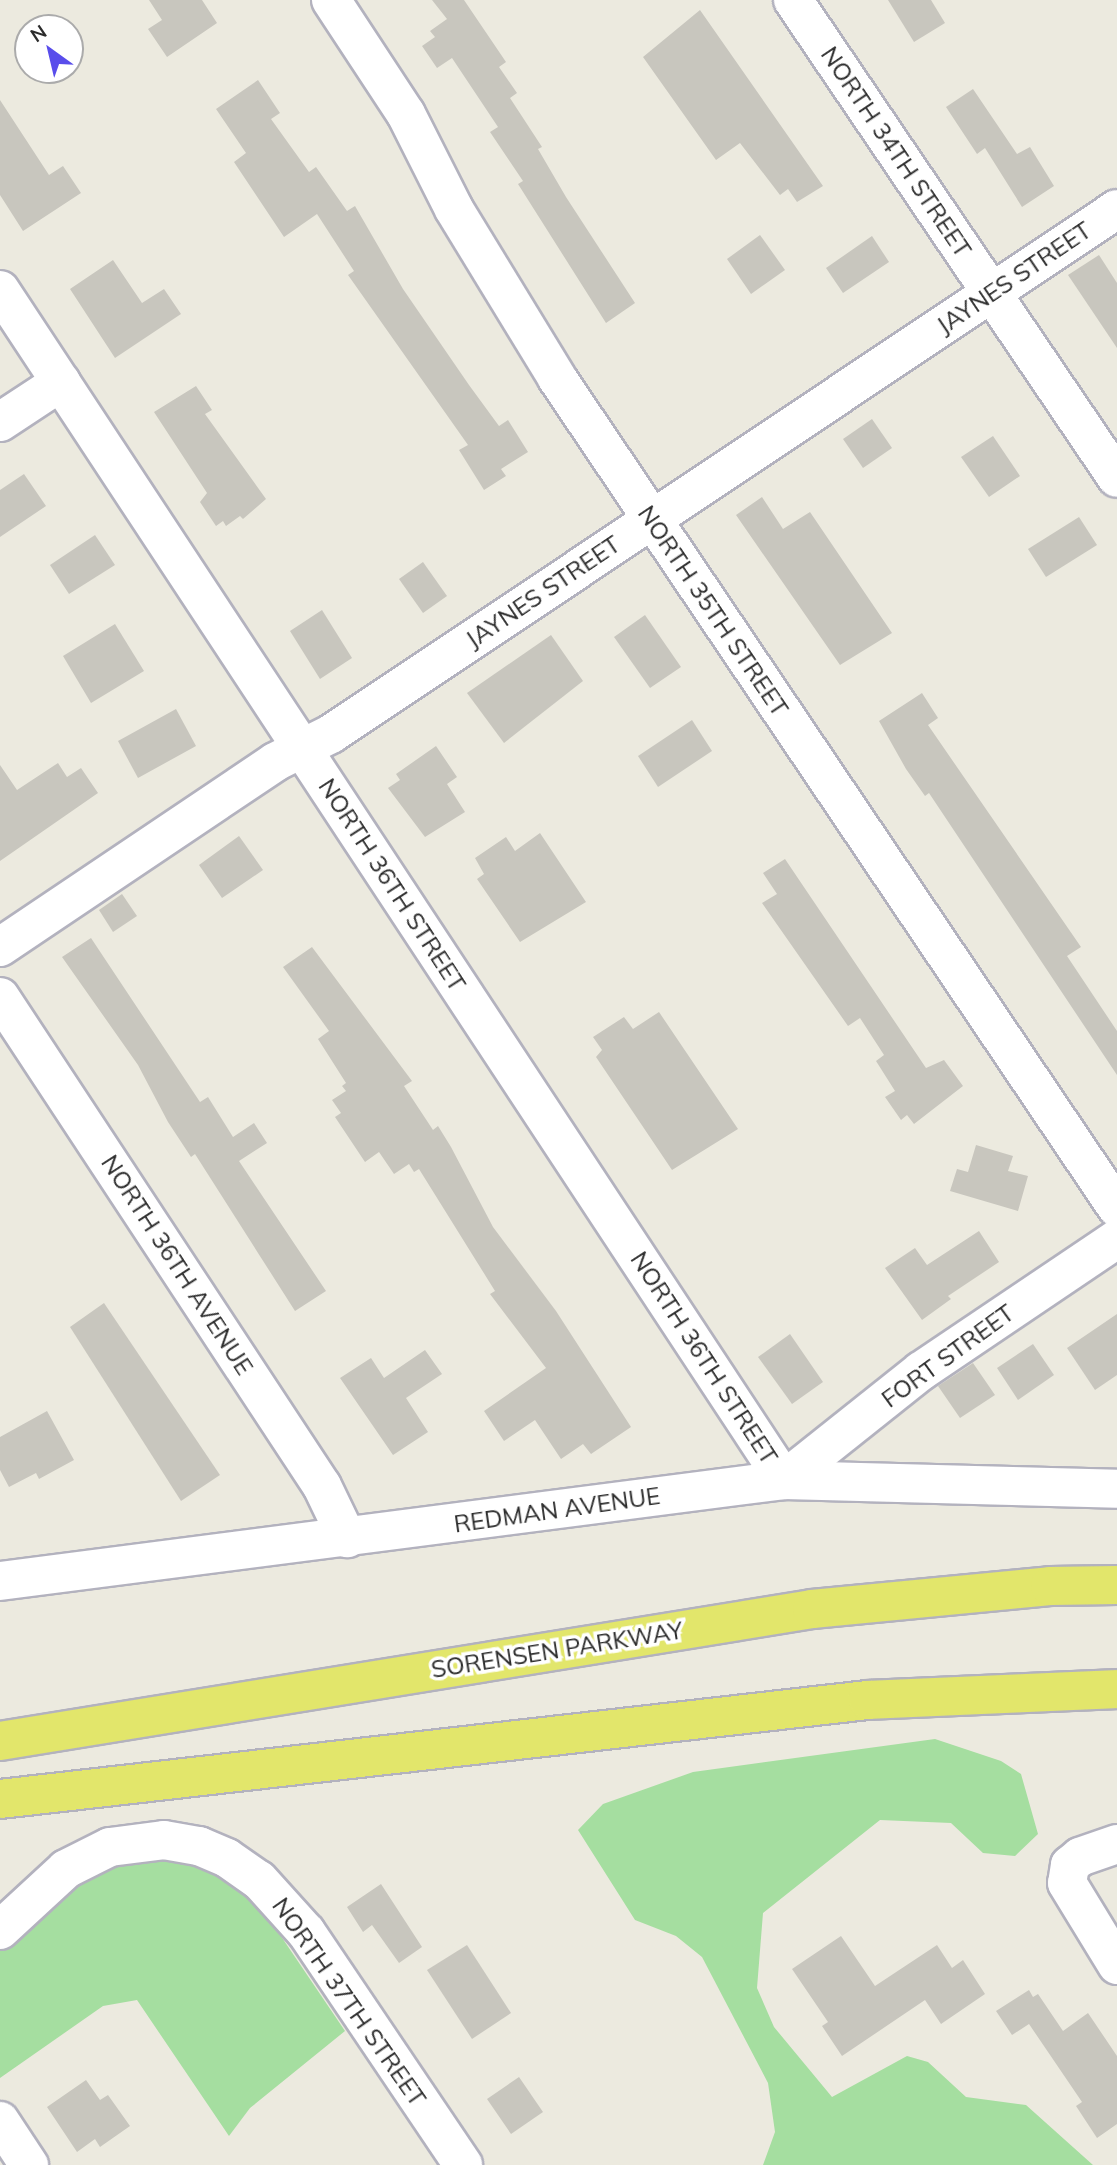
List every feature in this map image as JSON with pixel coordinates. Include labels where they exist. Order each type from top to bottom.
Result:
[{"type":"main road","name":"SORENSEN PARKWAY","points":[[0,1741],[812,1609],[1051,1586],[1117,1586]]},
{"type":"main road","points":[[0,1799],[867,1700],[1117,1689]]},
{"type":"street","name":"NORTH 35TH STREET","points":[[331,0],[406,114],[499,286],[651,519],[1117,1208]]},
{"type":"street","name":"NORTH 34TH STREET","points":[[793,0],[1117,478]]},
{"type":"street","name":"JAYNES STREET","points":[[0,947],[275,761],[331,734],[1117,209]]},
{"type":"street","name":"NORTH 36TH STREET","points":[[0,290],[784,1480]]},
{"type":"street","points":[[0,422],[61,382]]},
{"type":"street","name":"NORTH 36TH AVENUE","points":[[0,997],[322,1486],[347,1538]]},
{"type":"street","name":"FORT STREET","points":[[784,1480],[921,1371],[1117,1239]]},
{"type":"street","name":"REDMAN AVENUE","points":[[0,1581],[784,1480],[1117,1489]]},
{"type":"street","name":"NORTH 37TH STREET","points":[[0,1930],[66,1869],[110,1847],[164,1840],[199,1846],[227,1858],[259,1880],[306,1932],[463,2165]]},
{"type":"street","points":[[1117,1844],[1080,1857],[1070,1866],[1067,1883],[1072,1897],[1117,1965]]},
{"type":"street","points":[[0,2121],[30,2165]]},
{"type":"green space","points":[[935,1739],[1001,1761],[1021,1774],[1038,1834],[1015,1856],[983,1853],[951,1823],[880,1820],[763,1913],[757,1988],[774,2027],[832,2097],[907,2056],[928,2062],[966,2097],[1026,2105],[1093,2165],[763,2165],[775,2132],[768,2083],[702,1957],[676,1936],[635,1920],[578,1830],[603,1804],[693,1772]]},
{"type":"green space","points":[[135,1857],[189,1861],[236,1886],[268,1917],[345,2031],[250,2108],[229,2136],[137,2000],[103,2006],[0,2078],[0,1948],[68,1885]]},
{"type":"building","points":[[149,0],[202,0],[217,23],[167,57],[148,29],[162,20]]},
{"type":"building","points":[[432,0],[464,0],[506,62],[499,67],[517,93],[510,98],[542,147],[538,149],[566,197],[635,303],[606,323],[518,184],[523,181],[490,132],[498,127],[452,58],[437,68],[422,46],[435,37],[430,31],[447,19]]},
{"type":"building","points":[[888,0],[931,0],[945,23],[914,42]]},
{"type":"building","points":[[700,10],[823,186],[797,202],[788,189],[780,195],[740,143],[716,160],[643,57]]},
{"type":"building","points":[[258,80],[280,113],[271,119],[309,172],[316,167],[347,211],[355,206],[403,289],[469,385],[499,426],[508,420],[528,452],[501,469],[506,476],[484,490],[459,450],[468,445],[348,275],[354,271],[317,214],[284,237],[234,162],[246,153],[216,109]]},
{"type":"building","points":[[973,89],[1017,154],[1030,147],[1054,186],[1022,207],[985,148],[977,154],[946,107]]},
{"type":"building","points":[[0,100],[49,175],[63,166],[81,193],[23,231],[0,195]]},
{"type":"building","points":[[760,235],[785,270],[751,294],[727,259]]},
{"type":"building","points":[[872,236],[889,262],[843,293],[826,268]]},
{"type":"building","points":[[1099,255],[1117,283],[1117,348],[1068,275]]},
{"type":"building","points":[[113,260],[142,303],[164,289],[181,314],[115,358],[70,289]]},
{"type":"building","points":[[196,386],[212,410],[205,414],[266,499],[243,519],[240,516],[226,526],[223,521],[216,526],[200,502],[207,493],[154,412]]},
{"type":"building","points":[[872,419],[892,448],[863,468],[843,439]]},
{"type":"building","points":[[993,436],[1020,476],[989,497],[961,457]]},
{"type":"building","points":[[24,474],[46,506],[0,537],[0,490]]},
{"type":"building","points":[[762,497],[783,529],[810,512],[892,633],[840,665],[736,515]]},
{"type":"building","points":[[1079,517],[1097,545],[1046,577],[1028,549]]},
{"type":"building","points":[[95,535],[115,565],[69,594],[50,565]]},
{"type":"building","points":[[423,562],[447,596],[423,613],[399,579]]},
{"type":"building","points":[[322,610],[352,658],[320,679],[290,631]]},
{"type":"building","points":[[645,615],[681,667],[650,688],[614,637]]},
{"type":"building","points":[[115,624],[144,671],[91,703],[63,656]]},
{"type":"building","points":[[551,635],[583,681],[504,743],[467,693]]},
{"type":"building","points":[[922,693],[938,718],[928,725],[1081,947],[1067,956],[1117,1031],[1117,1075],[929,793],[925,796],[906,769],[879,721]]},
{"type":"building","points":[[176,709],[196,746],[138,778],[118,741]]},
{"type":"building","points":[[692,720],[712,751],[658,787],[638,756]]},
{"type":"building","points":[[436,746],[457,777],[447,784],[465,812],[425,837],[388,788],[400,780],[396,774]]},
{"type":"building","points":[[58,763],[67,777],[81,768],[98,793],[0,861],[0,765],[17,790]]},
{"type":"building","points":[[540,833],[586,902],[520,942],[477,879],[484,874],[475,858],[506,837],[515,851]]},
{"type":"building","points":[[239,836],[263,870],[222,898],[199,865]]},
{"type":"building","points":[[785,859],[926,1068],[944,1060],[963,1086],[914,1124],[907,1115],[901,1120],[885,1097],[895,1091],[876,1061],[884,1055],[860,1018],[848,1026],[762,903],[777,894],[763,873]]},
{"type":"building","points":[[122,894],[137,916],[113,932],[99,910]]},
{"type":"building","points":[[91,938],[200,1102],[208,1097],[233,1137],[254,1123],[267,1143],[239,1161],[326,1291],[295,1311],[195,1154],[191,1157],[168,1122],[138,1065],[62,957]]},
{"type":"building","points":[[312,947],[412,1081],[404,1086],[433,1130],[438,1126],[493,1227],[556,1311],[631,1427],[591,1454],[583,1444],[561,1459],[535,1420],[504,1441],[484,1411],[546,1368],[490,1294],[495,1291],[419,1169],[414,1172],[409,1164],[394,1174],[379,1152],[365,1162],[335,1117],[341,1113],[332,1100],[346,1091],[342,1086],[346,1083],[318,1039],[329,1031],[283,967]]},
{"type":"building","points":[[659,1012],[738,1129],[672,1170],[596,1057],[602,1050],[593,1037],[624,1017],[633,1029]]},
{"type":"building","points":[[976,1145],[1013,1156],[1008,1171],[1028,1176],[1018,1211],[950,1191],[957,1169],[968,1172]]},
{"type":"building","points":[[979,1231],[999,1262],[948,1296],[951,1299],[922,1320],[885,1268],[915,1248],[927,1265]]},
{"type":"building","points":[[104,1303],[220,1475],[181,1501],[70,1327]]},
{"type":"building","points":[[1117,1314],[1117,1375],[1095,1390],[1067,1348]]},
{"type":"building","points":[[790,1334],[823,1382],[792,1404],[758,1357]]},
{"type":"building","points":[[1033,1344],[1054,1375],[1018,1400],[997,1368]]},
{"type":"building","points":[[425,1350],[442,1374],[406,1398],[428,1432],[393,1455],[340,1378],[371,1358],[384,1378]]},
{"type":"building","points":[[973,1363],[995,1395],[960,1418],[938,1386]]},
{"type":"building","points":[[47,1411],[74,1460],[39,1479],[36,1473],[9,1487],[0,1470],[0,1437]]},
{"type":"building","points":[[381,1884],[422,1947],[399,1963],[372,1925],[363,1932],[347,1907]]},
{"type":"building","points":[[841,1936],[875,1986],[937,1945],[952,1968],[963,1960],[985,1994],[941,2024],[925,2000],[842,2056],[822,2026],[828,2022],[792,1969]]},
{"type":"building","points":[[467,1945],[511,2013],[472,2039],[427,1970]]},
{"type":"building","points":[[1029,1990],[1033,1997],[1038,1994],[1063,2031],[1088,2013],[1117,2056],[1117,2124],[1097,2138],[1076,2106],[1082,2102],[1029,2024],[1012,2035],[996,2011]]},
{"type":"building","points":[[519,2077],[543,2112],[511,2134],[487,2099]]},
{"type":"building","points":[[86,2080],[100,2100],[108,2095],[130,2126],[100,2147],[95,2139],[77,2152],[47,2107]]}]
